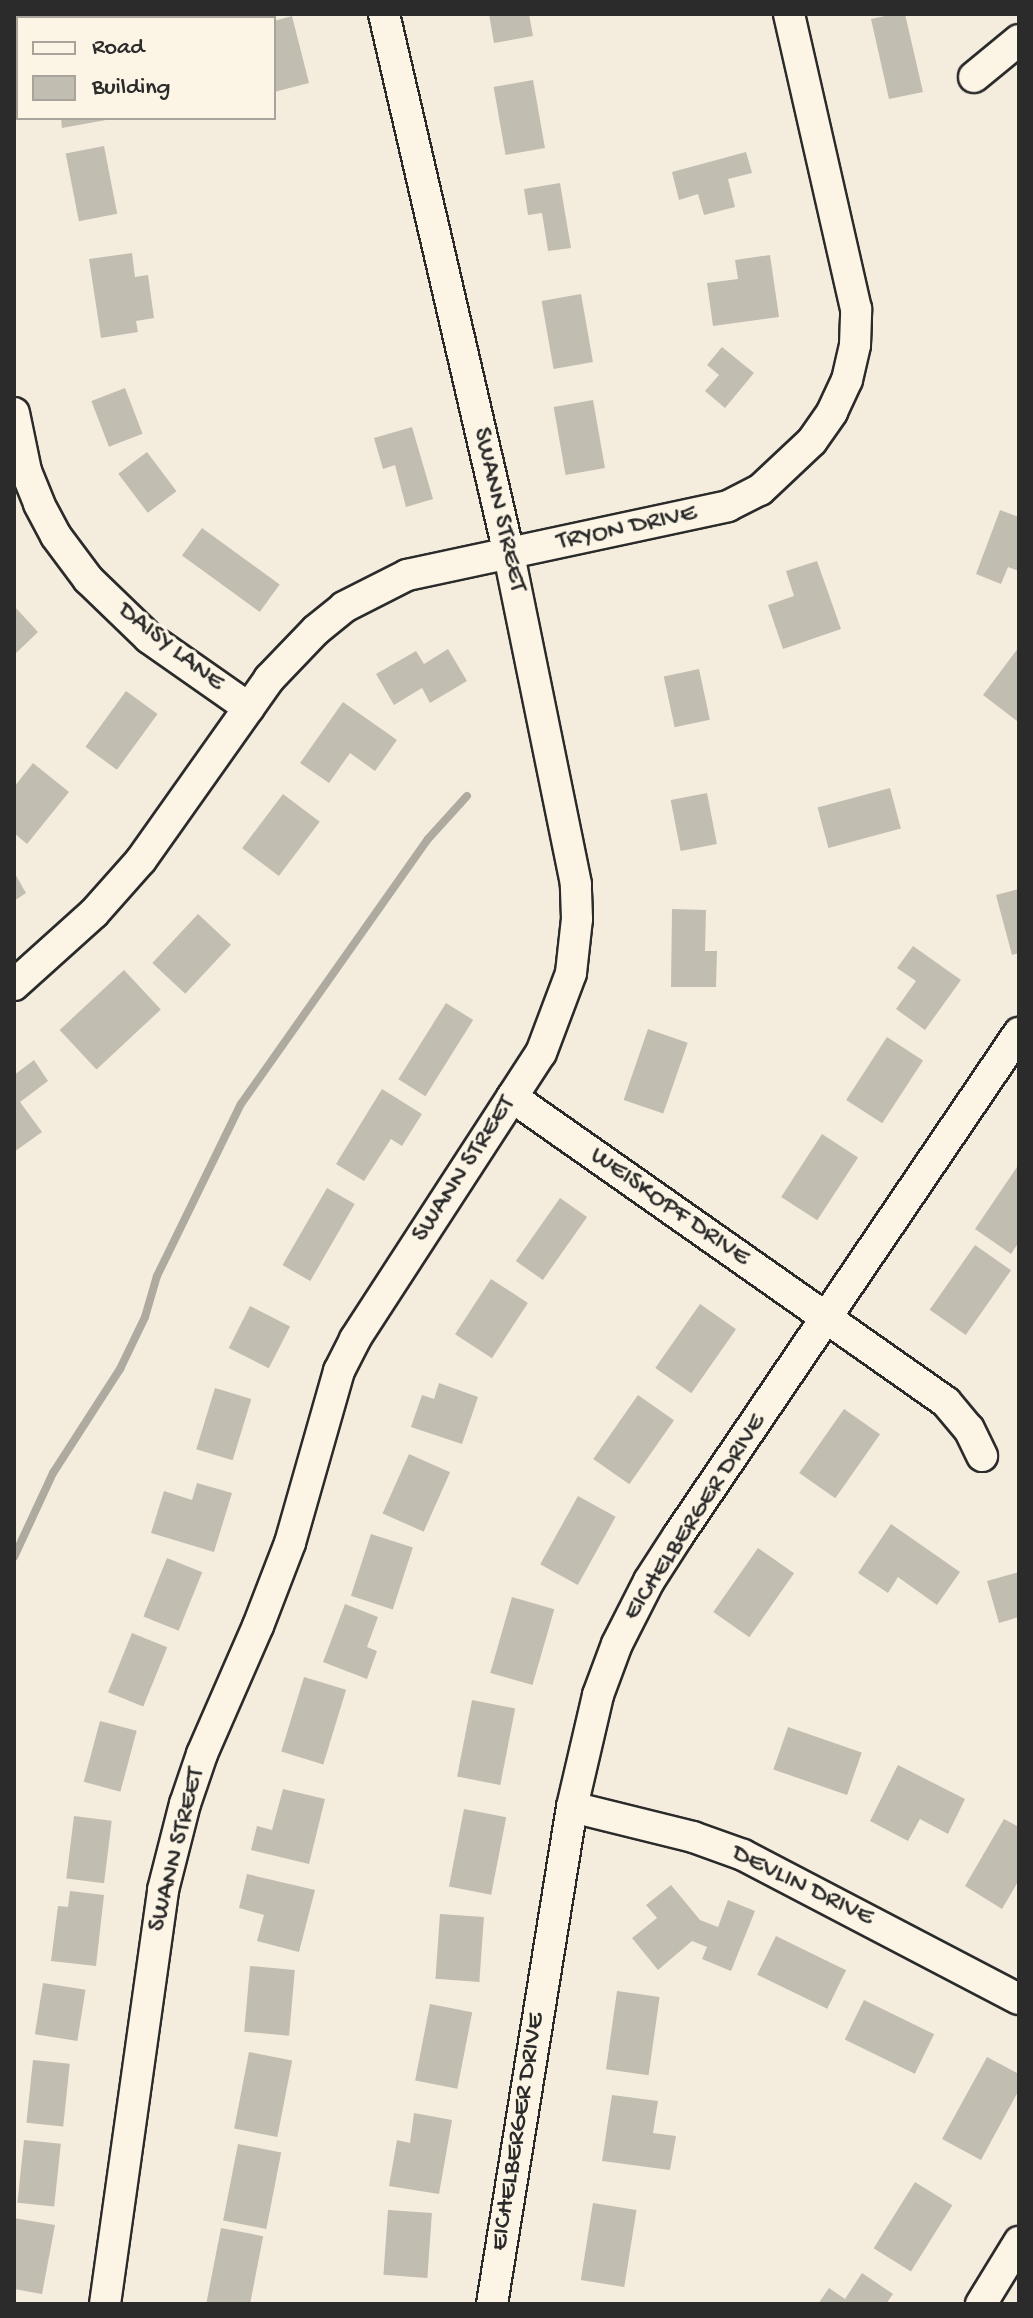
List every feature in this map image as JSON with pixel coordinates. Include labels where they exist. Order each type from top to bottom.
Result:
[{"type":"street","name":"SWANN STREET","points":[[105,2304],[163,1890],[189,1791],[290,1543],[339,1371],[355,1339],[541,1053],[561,1007],[571,973],[577,919],[576,884],[509,554],[384,14]]},
{"type":"street","name":"TRYON DRIVE","points":[[14,985],[94,913],[141,860],[269,679],[316,630],[354,601],[407,575],[728,506],[760,490],[788,468],[832,412],[852,357],[856,309],[789,14]]},
{"type":"street","points":[[974,77],[1019,40]]},
{"type":"street","name":"DAISY LANE","points":[[14,413],[26,471],[39,504],[56,536],[88,579],[149,638],[249,708]]},
{"type":"street","name":"EICHELBERGER DRIVE","points":[[492,2304],[572,1807],[598,1695],[617,1644],[649,1581],[1019,1033]]},
{"type":"street","name":"WEISKOPF DRIVE","points":[[512,1097],[946,1402],[969,1429],[982,1456]]},
{"type":"street","name":"DEVLIN DRIVE","points":[[572,1807],[693,1837],[743,1855],[1019,1999]]},
{"type":"street","points":[[981,2304],[1019,2242]]},
{"type":"building","points":[[489,14],[529,14],[533,36],[494,43]]},
{"type":"building","points":[[905,14],[923,92],[889,99],[871,19]]},
{"type":"building","points":[[292,16],[309,83],[276,91],[276,20]]},
{"type":"building","points":[[533,80],[545,148],[506,155],[494,87]]},
{"type":"building","points":[[61,120],[106,120],[62,128]]},
{"type":"building","points":[[104,146],[117,214],[79,221],[66,153]]},
{"type":"building","points":[[746,152],[752,173],[728,179],[735,207],[704,215],[698,194],[679,200],[672,172]]},
{"type":"building","points":[[560,183],[571,248],[548,251],[542,213],[528,215],[524,189]]},
{"type":"building","points":[[132,253],[135,277],[148,275],[154,318],[136,321],[138,332],[101,338],[89,259]]},
{"type":"building","points":[[770,255],[779,317],[713,326],[707,283],[738,279],[735,260]]},
{"type":"building","points":[[581,294],[593,362],[554,369],[542,301]]},
{"type":"building","points":[[722,347],[754,373],[725,408],[705,391],[719,375],[707,365]]},
{"type":"building","points":[[125,388],[143,434],[109,447],[91,401]]},
{"type":"building","points":[[593,400],[605,468],[566,475],[554,407]]},
{"type":"building","points":[[412,427],[433,499],[406,507],[395,465],[383,469],[374,438]]},
{"type":"building","points":[[147,452],[176,491],[148,513],[118,474]]},
{"type":"building","points":[[1000,510],[1019,517],[1019,571],[1008,567],[1001,584],[976,574]]},
{"type":"building","points":[[202,528],[280,584],[260,612],[182,556]]},
{"type":"building","points":[[817,561],[841,629],[783,649],[768,605],[794,596],[786,571]]},
{"type":"building","points":[[14,606],[38,632],[14,655]]},
{"type":"building","points":[[1019,647],[1019,718],[1017,721],[983,695]]},
{"type":"building","points":[[448,649],[467,681],[430,703],[422,688],[394,705],[376,674],[416,651],[424,664]]},
{"type":"building","points":[[699,669],[710,720],[675,727],[664,676]]},
{"type":"building","points":[[126,691],[158,714],[117,770],[85,747]]},
{"type":"building","points":[[343,702],[397,740],[375,771],[350,753],[329,783],[300,763]]},
{"type":"building","points":[[33,763],[69,792],[27,844],[14,833],[14,787]]},
{"type":"building","points":[[890,788],[901,829],[828,848],[818,807]]},
{"type":"building","points":[[707,793],[717,844],[681,851],[671,800]]},
{"type":"building","points":[[283,794],[320,822],[279,876],[242,848]]},
{"type":"building","points":[[14,872],[26,893],[14,901]]},
{"type":"building","points":[[1019,889],[1019,953],[1012,955],[996,895]]},
{"type":"building","points":[[672,909],[706,910],[705,951],[717,951],[716,987],[671,987]]},
{"type":"building","points":[[198,914],[231,945],[185,994],[152,963]]},
{"type":"building","points":[[913,946],[961,980],[925,1030],[896,1009],[916,981],[897,968]]},
{"type":"building","points":[[124,970],[161,1009],[96,1070],[60,1030]]},
{"type":"building","points":[[446,1003],[473,1020],[425,1096],[398,1079]]},
{"type":"building","points":[[648,1029],[688,1043],[663,1114],[624,1100]]},
{"type":"building","points":[[887,1037],[923,1060],[882,1123],[846,1100]]},
{"type":"building","points":[[34,1060],[48,1081],[20,1102],[42,1132],[14,1152],[14,1075]]},
{"type":"building","points":[[382,1089],[422,1114],[402,1146],[391,1139],[364,1181],[336,1164]]},
{"type":"building","points":[[822,1134],[858,1157],[817,1220],[781,1197]]},
{"type":"building","points":[[1019,1164],[1019,1242],[1011,1254],[975,1229]]},
{"type":"building","points":[[327,1188],[355,1204],[310,1281],[283,1265]]},
{"type":"building","points":[[560,1198],[587,1217],[543,1280],[516,1261]]},
{"type":"building","points":[[975,1245],[1011,1270],[966,1335],[930,1310]]},
{"type":"building","points":[[491,1279],[528,1303],[492,1358],[455,1334]]},
{"type":"building","points":[[700,1304],[736,1329],[691,1393],[655,1368]]},
{"type":"building","points":[[250,1306],[290,1326],[269,1368],[229,1348]]},
{"type":"building","points":[[439,1383],[478,1397],[462,1444],[411,1427],[422,1395],[434,1399]]},
{"type":"building","points":[[215,1388],[251,1399],[233,1460],[196,1449]]},
{"type":"building","points":[[638,1395],[674,1420],[629,1484],[593,1459]]},
{"type":"building","points":[[844,1409],[880,1434],[835,1498],[799,1473]]},
{"type":"building","points":[[409,1454],[450,1472],[424,1532],[383,1513]]},
{"type":"building","points":[[197,1483],[232,1493],[214,1552],[151,1533],[164,1491],[192,1500]]},
{"type":"building","points":[[578,1496],[616,1517],[578,1585],[540,1564]]},
{"type":"building","points":[[891,1524],[960,1572],[937,1605],[898,1577],[888,1593],[858,1573]]},
{"type":"building","points":[[371,1534],[413,1548],[393,1609],[351,1596]]},
{"type":"building","points":[[758,1548],[794,1573],[749,1637],[713,1612]]},
{"type":"building","points":[[167,1558],[202,1572],[179,1631],[143,1616]]},
{"type":"building","points":[[1019,1572],[1019,1617],[999,1623],[987,1581]]},
{"type":"building","points":[[512,1597],[554,1609],[533,1685],[490,1673]]},
{"type":"building","points":[[345,1604],[378,1617],[367,1647],[377,1651],[367,1679],[323,1662]]},
{"type":"building","points":[[132,1633],[167,1647],[143,1707],[108,1692]]},
{"type":"building","points":[[304,1677],[346,1690],[323,1764],[281,1752]]},
{"type":"building","points":[[472,1700],[515,1708],[500,1785],[457,1777]]},
{"type":"building","points":[[100,1721],[137,1731],[120,1792],[84,1782]]},
{"type":"building","points":[[788,1727],[862,1752],[847,1795],[773,1770]]},
{"type":"building","points":[[898,1765],[965,1799],[948,1834],[920,1819],[908,1841],[870,1821]]},
{"type":"building","points":[[283,1789],[325,1799],[309,1864],[251,1850],[257,1826],[272,1830]]},
{"type":"building","points":[[464,1809],[506,1817],[491,1895],[449,1887]]},
{"type":"building","points":[[74,1816],[112,1821],[104,1883],[66,1879]]},
{"type":"building","points":[[1004,1819],[1019,1827],[1019,1880],[1002,1909],[965,1886]]},
{"type":"building","points":[[247,1874],[315,1890],[299,1952],[257,1941],[264,1915],[239,1908]]},
{"type":"building","points":[[671,1885],[700,1920],[718,1927],[728,1900],[755,1911],[731,1971],[702,1959],[707,1947],[692,1941],[658,1970],[632,1938],[657,1918],[646,1905]]},
{"type":"building","points":[[70,1891],[104,1895],[96,1966],[51,1961],[58,1906],[68,1907]]},
{"type":"building","points":[[440,1914],[484,1917],[479,1982],[435,1979]]},
{"type":"building","points":[[776,1936],[846,1970],[827,2009],[757,1975]]},
{"type":"building","points":[[250,1966],[295,1970],[289,2036],[244,2032]]},
{"type":"building","points":[[43,1983],[85,1990],[77,2041],[35,2034]]},
{"type":"building","points":[[617,1991],[660,1997],[649,2075],[606,2069]]},
{"type":"building","points":[[864,2000],[934,2034],[915,2074],[845,2040]]},
{"type":"building","points":[[430,2004],[472,2012],[457,2089],[415,2081]]},
{"type":"building","points":[[249,2052],[292,2060],[277,2137],[234,2129]]},
{"type":"building","points":[[987,2057],[1019,2074],[1019,2090],[981,2160],[942,2139]]},
{"type":"building","points":[[33,2060],[70,2064],[63,2127],[26,2123]]},
{"type":"building","points":[[612,2095],[658,2101],[653,2133],[676,2136],[670,2170],[602,2161]]},
{"type":"building","points":[[414,2113],[452,2120],[439,2194],[389,2186],[397,2140],[410,2143]]},
{"type":"building","points":[[24,2140],[61,2144],[54,2207],[17,2203]]},
{"type":"building","points":[[238,2144],[281,2152],[266,2229],[223,2221]]},
{"type":"building","points":[[915,2182],[952,2205],[911,2271],[874,2248]]},
{"type":"building","points":[[593,2203],[636,2210],[624,2287],[581,2280]]},
{"type":"building","points":[[388,2210],[432,2213],[427,2278],[383,2275]]},
{"type":"building","points":[[14,2218],[55,2225],[42,2294],[14,2289]]},
{"type":"building","points":[[221,2228],[263,2236],[250,2304],[206,2304]]},
{"type":"building","points":[[862,2273],[893,2294],[886,2304],[818,2304],[829,2288],[845,2299]]},
{"type":"waterway","points":[[14,1557],[53,1473],[120,1369],[145,1317],[157,1276],[241,1104],[428,839],[467,796]]}]
